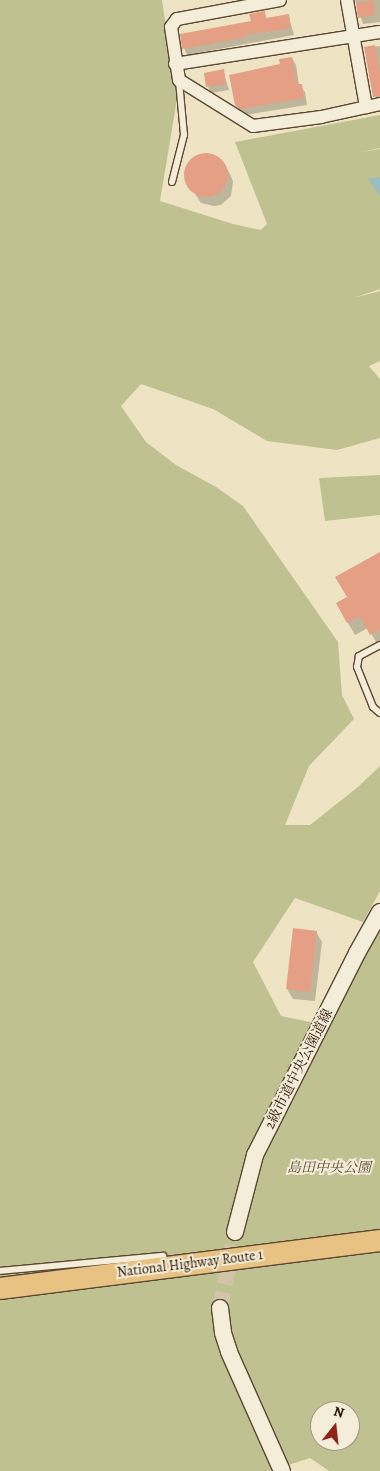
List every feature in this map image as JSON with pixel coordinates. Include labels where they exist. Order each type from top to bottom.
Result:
[{"type":"highway","name":"National Highway Route 1","points":[[0,1288],[380,1240]]},
{"type":"street","points":[[280,0],[177,19],[171,27],[175,64],[179,80],[253,126],[321,116],[380,104]]},
{"type":"street","points":[[347,0],[355,36],[366,106]]},
{"type":"street","points":[[175,64],[380,32]]},
{"type":"street","name":"2級市道中央公園道線","points":[[235,1232],[255,1155],[380,912]]},
{"type":"street","points":[[220,1308],[223,1333],[229,1352],[282,1471]]},
{"type":"lane","points":[[172,182],[184,135],[179,80]]},
{"type":"lane","points":[[380,645],[359,656],[357,667],[373,707],[380,713]]},
{"type":"lane","points":[[0,1271],[163,1256]]},
{"type":"green space","name":"島田中央公園","points":[[0,0],[162,0],[177,99],[160,201],[233,224],[261,230],[267,224],[235,142],[380,115],[380,148],[361,152],[380,149],[380,289],[353,298],[380,291],[380,361],[369,366],[380,379],[380,438],[337,450],[267,441],[213,409],[141,384],[121,406],[146,442],[176,465],[216,487],[243,506],[338,642],[342,695],[354,719],[309,766],[285,825],[310,825],[358,787],[380,766],[380,891],[363,922],[295,898],[253,962],[281,1016],[310,1022],[335,1010],[380,928],[380,1471],[329,1471],[310,1458],[270,1471],[0,1471]]},
{"type":"green space","points":[[380,475],[380,515],[325,521],[319,478]]},
{"type":"water","points":[[380,177],[380,196],[368,179]]},
{"type":"building","points":[[373,0],[375,15],[358,18],[356,3]]},
{"type":"building","points":[[265,11],[266,18],[289,14],[291,28],[245,35],[246,37],[182,49],[180,34],[251,21],[249,14]]},
{"type":"building","points":[[375,45],[380,72],[380,96],[373,97],[364,47]]},
{"type":"building","points":[[292,57],[297,84],[302,84],[304,98],[240,109],[235,105],[229,75],[280,64],[279,59]]},
{"type":"building","points":[[224,69],[226,84],[206,87],[204,73]]},
{"type":"building","points":[[202,153],[210,153],[222,159],[228,175],[222,191],[210,197],[202,197],[190,191],[184,179],[184,171],[190,159]]},
{"type":"building","points":[[380,552],[380,629],[370,635],[360,616],[347,623],[336,603],[347,597],[335,577]]},
{"type":"building","points":[[293,928],[317,931],[310,992],[286,989]]},
{"type":"tunnel","points":[[220,1308],[235,1232]]}]
